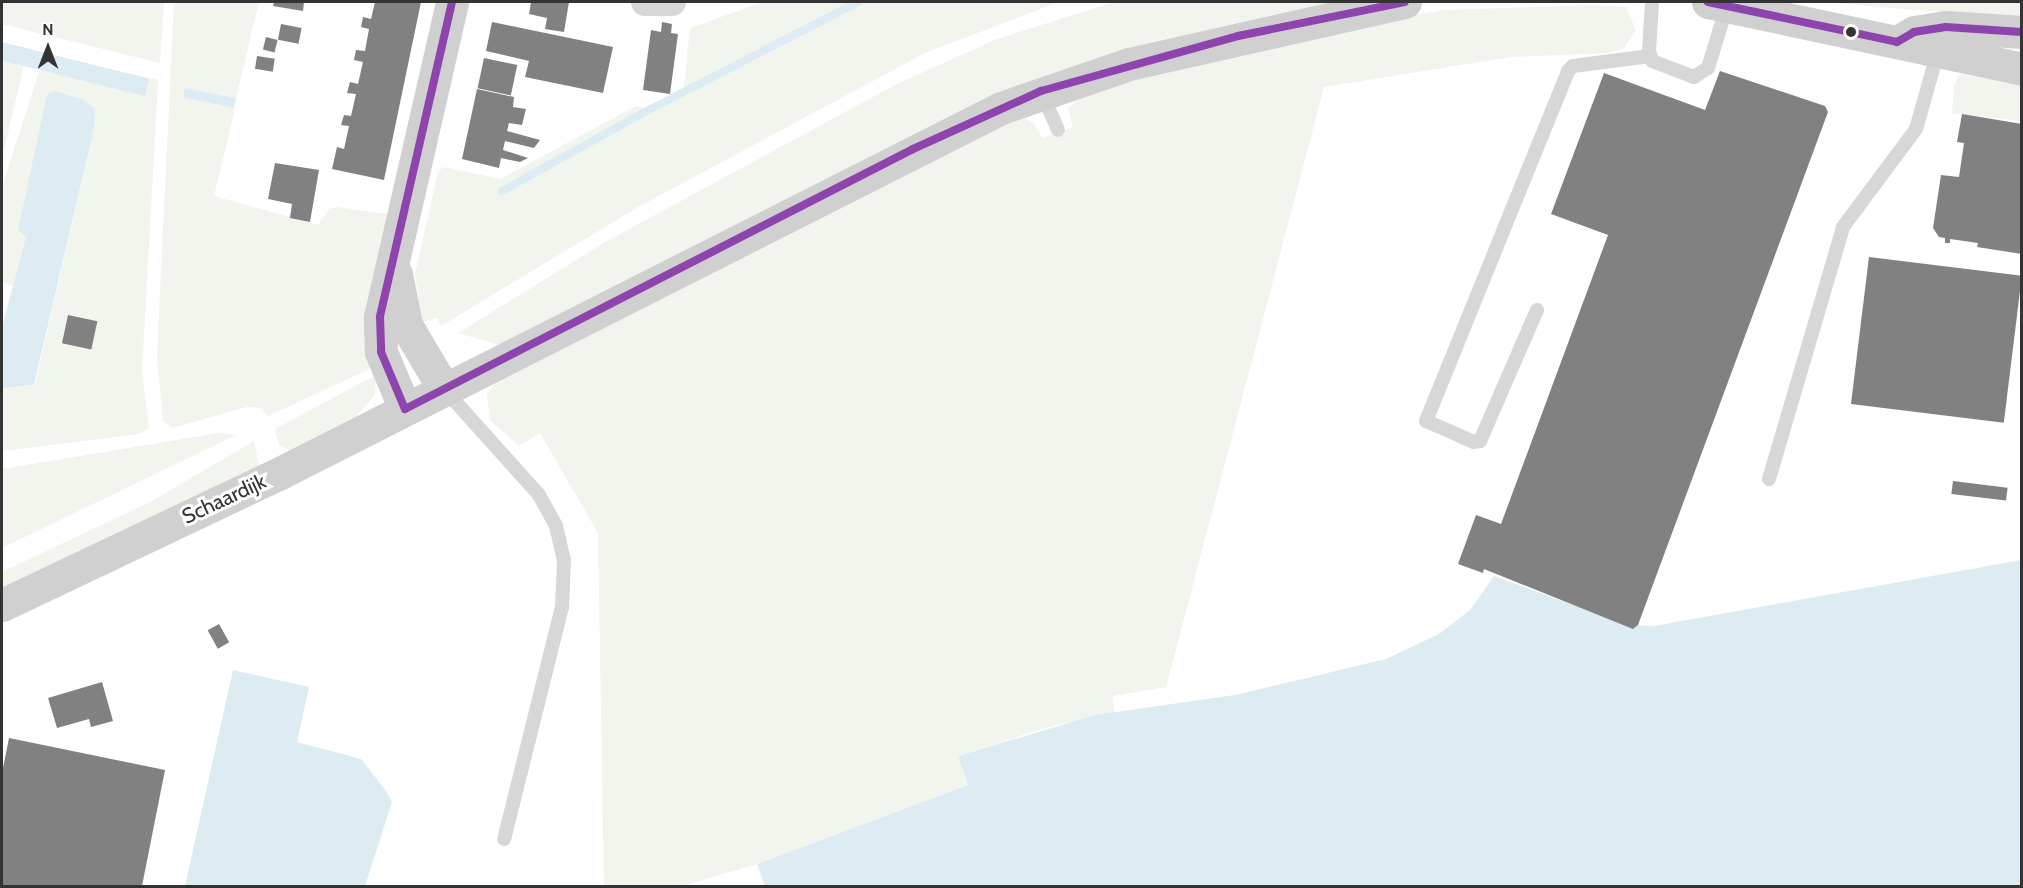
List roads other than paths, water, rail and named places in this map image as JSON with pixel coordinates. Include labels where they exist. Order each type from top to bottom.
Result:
[{"type":"street","points":[[405,409],[385,364],[380,340],[382,306],[395,263],[452,2]]},
{"type":"street","points":[[645,2],[672,2]]},
{"type":"street","name":"Schaardijk","points":[[2,605],[405,409],[913,149],[1041,91],[1238,36],[1405,2]]},
{"type":"street","points":[[1718,3],[2022,69]]},
{"type":"street","points":[[1897,42],[1929,28],[2022,32]]},
{"type":"street","points":[[395,263],[406,325],[444,389]]},
{"type":"lane","points":[[1652,2],[1650,56],[1660,66],[1694,77],[1703,73],[1712,58],[1718,3]]},
{"type":"lane","points":[[1769,478],[1843,227],[1916,129],[1938,51]]},
{"type":"lane","points":[[1537,310],[1480,441],[1474,442],[1426,421],[1426,415],[1568,71],[1573,66],[1650,56]]},
{"type":"lane","points":[[1041,91],[1058,130]]},
{"type":"lane","points":[[444,389],[539,495],[556,526],[564,560],[562,606],[504,839]]},
{"type":"waterway","points":[[502,191],[641,114],[858,2]]}]
